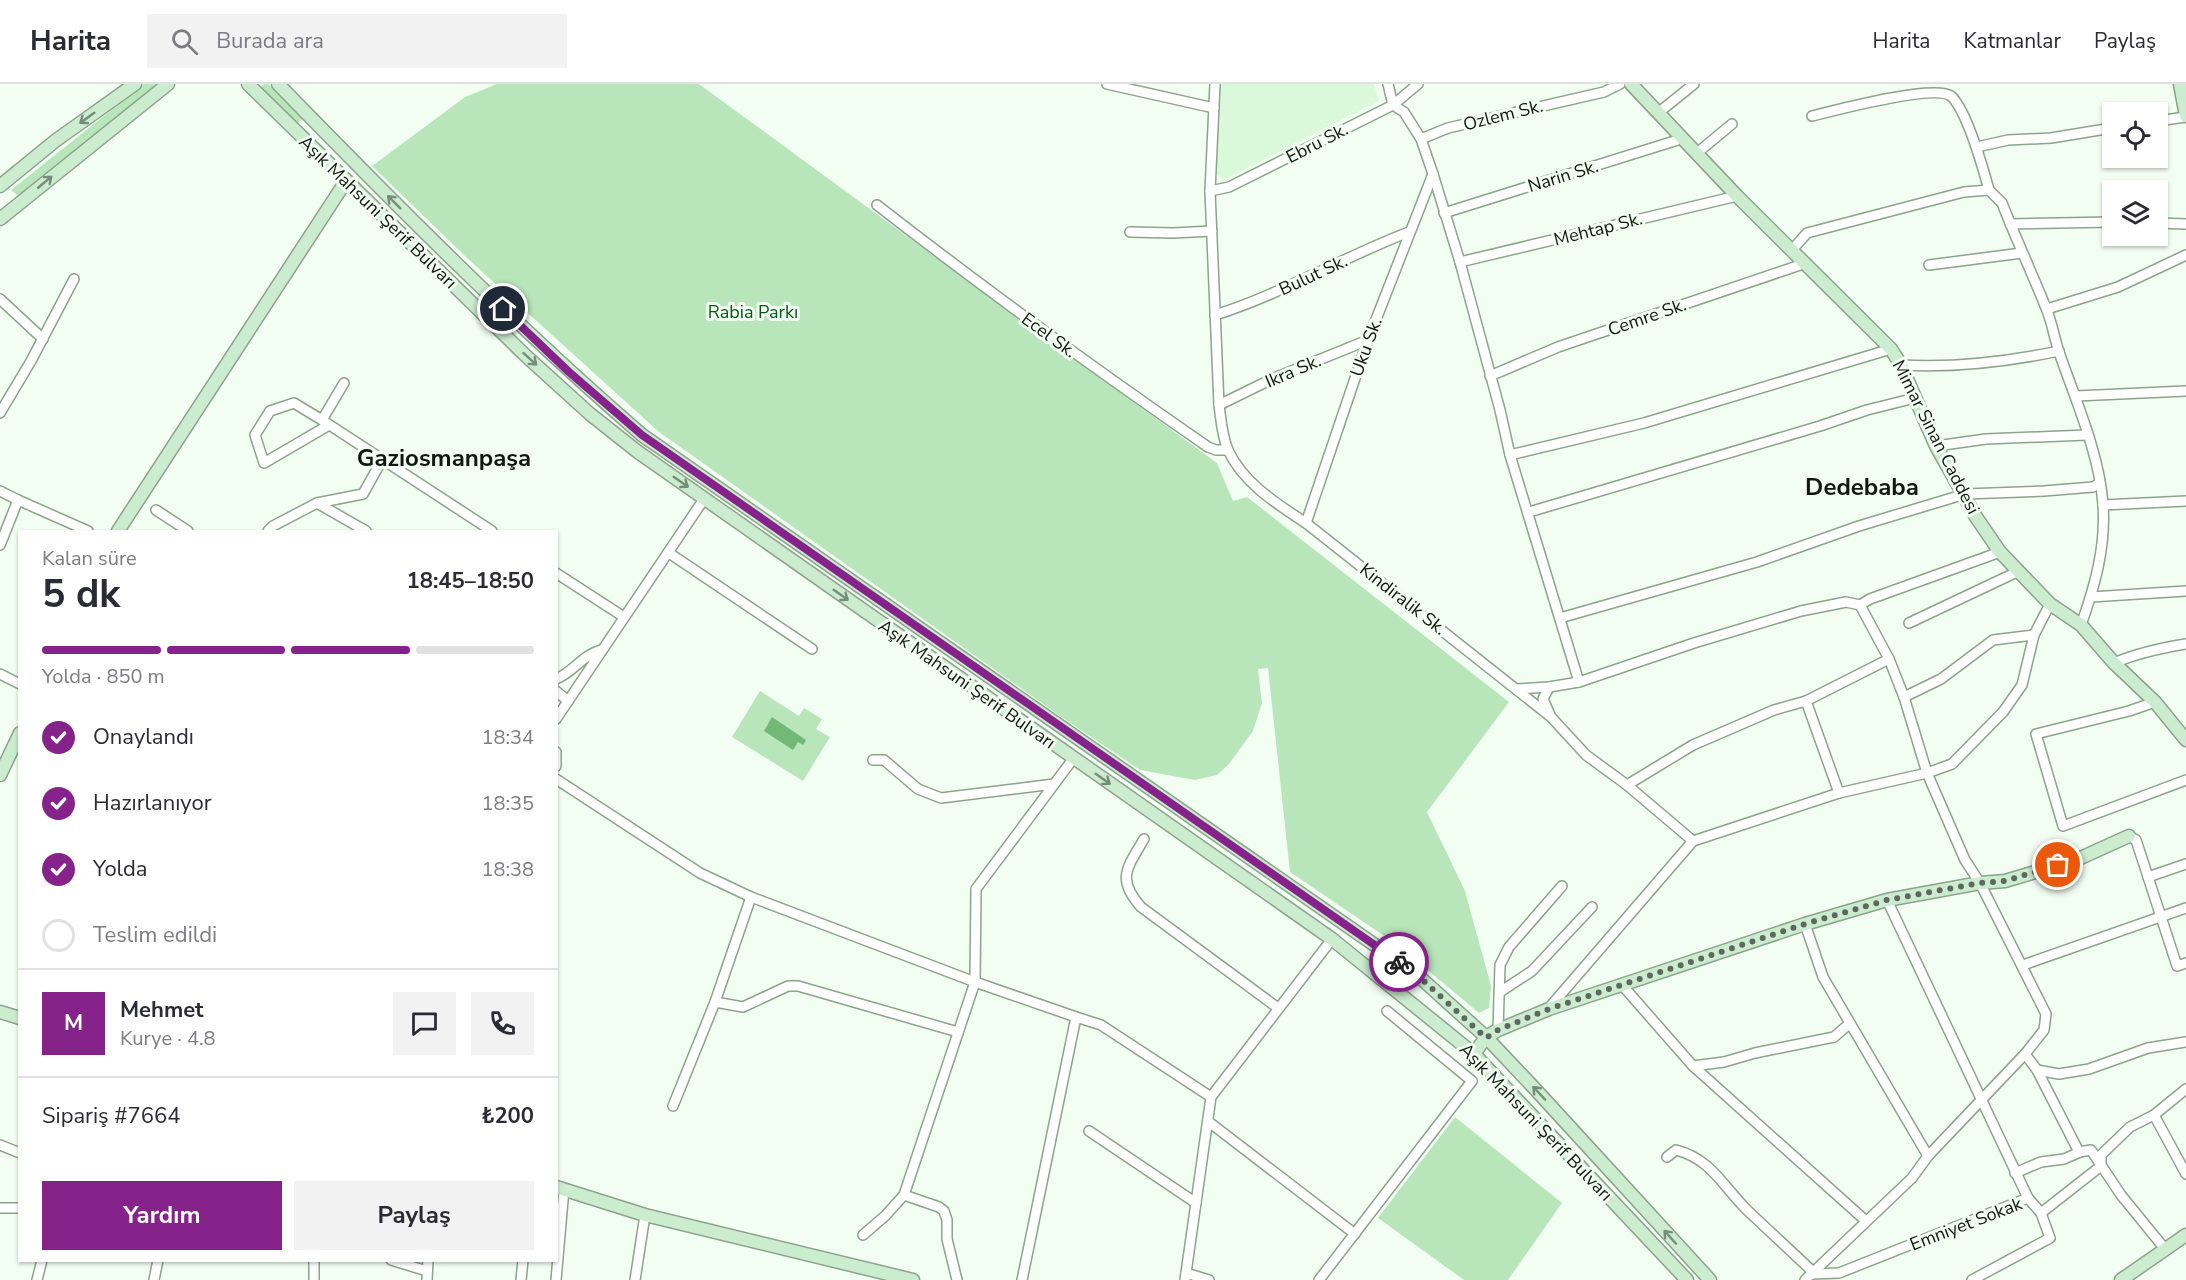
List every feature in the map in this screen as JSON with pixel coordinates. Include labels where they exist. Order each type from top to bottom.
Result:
[{"type":"main road","points":[[0,186],[55,141],[135,84]]},
{"type":"main road","points":[[0,219],[168,84]]},
{"type":"main road","name":"Aşık Mahsuni Şerif Bulvarı","points":[[248,84],[526,356],[638,452],[1332,939],[1474,1054],[1687,1280]]},
{"type":"main road","name":"Aşık Mahsuni Şerif Bulvarı","points":[[278,84],[437,246],[569,372],[642,435],[1415,973],[1486,1038],[1710,1280]]},
{"type":"main road","name":"Mimar Sinan Caddesi","points":[[1631,84],[1681,139],[1891,349],[1901,365],[1936,446],[1976,517],[2000,552],[2050,604],[2081,625],[2114,663],[2155,702],[2186,740]]},
{"type":"main road","points":[[2180,84],[2186,117]]},
{"type":"main road","points":[[119,530],[346,181]]},
{"type":"main road","points":[[0,775],[18,737]]},
{"type":"main road","points":[[1474,1054],[1486,1038],[1498,1030],[1549,1009],[1805,924],[1887,900],[1980,883],[2005,881],[2076,860],[2129,836]]},
{"type":"main road","points":[[0,1012],[18,1017]]},
{"type":"main road","points":[[560,1188],[645,1215],[913,1280]]},
{"type":"main road","points":[[2121,1280],[2186,1235]]},
{"type":"street","points":[[1107,84],[1214,108]]},
{"type":"street","name":"Kindiralik Sk.","points":[[1215,84],[1210,191],[1219,405],[1222,432],[1228,450],[1243,472],[1269,499],[1306,522],[1551,717],[1586,755],[1627,785],[1693,841]]},
{"type":"street","points":[[1388,84],[1393,105],[1404,112],[1421,139],[1433,174],[1460,262],[1510,455],[1579,682]]},
{"type":"street","name":"Ebru Sk.","points":[[1210,191],[1229,187],[1393,105],[1418,84]]},
{"type":"street","name":"Ozlem Sk.","points":[[1421,139],[1448,128],[1604,92],[1620,84]]},
{"type":"street","points":[[1658,113],[1694,84]]},
{"type":"street","points":[[1812,117],[1898,95],[1938,91],[1950,94],[1957,104],[1977,147],[1989,190],[2002,203],[2047,309],[2059,351],[2076,396],[2100,483],[2103,505],[2102,549],[2091,597],[2081,625]]},
{"type":"street","points":[[2168,119],[2186,117]]},
{"type":"street","points":[[1697,153],[1732,124]]},
{"type":"street","points":[[1977,147],[2008,140],[2050,138],[2102,130]]},
{"type":"street","name":"Narin Sk.","points":[[1444,213],[1681,139]]},
{"type":"street","name":"Uku Sk.","points":[[1306,522],[1368,340],[1433,174]]},
{"type":"street","points":[[1792,250],[1807,233],[1964,192],[1989,190]]},
{"type":"street","name":"Mehtap Sk.","points":[[1460,262],[1737,196]]},
{"type":"street","name":"Ecel Sk.","points":[[877,205],[1088,364],[1208,447],[1228,450]]},
{"type":"street","points":[[2010,224],[2102,222]]},
{"type":"street","points":[[2168,223],[2186,224]]},
{"type":"street","points":[[1130,232],[1212,231]]},
{"type":"street","name":"Bulut Sk.","points":[[1215,315],[1249,304],[1372,246],[1409,232]]},
{"type":"street","points":[[1929,265],[2022,254]]},
{"type":"street","points":[[2047,309],[2118,287],[2186,255]]},
{"type":"street","name":"Cemre Sk.","points":[[1490,376],[1558,347],[1806,263]]},
{"type":"street","points":[[0,413],[43,339],[74,279]]},
{"type":"street","points":[[0,299],[43,339]]},
{"type":"street","name":"Ikra Sk.","points":[[1219,405],[1272,379],[1368,340]]},
{"type":"street","points":[[1510,455],[1644,423],[1891,349]]},
{"type":"street","points":[[1901,365],[1953,366],[1987,363],[2059,351]]},
{"type":"street","points":[[344,383],[326,422],[264,463],[255,435],[270,411],[294,403],[326,422],[490,530]]},
{"type":"street","points":[[2076,396],[2186,391]]},
{"type":"street","points":[[1528,512],[1867,410],[1915,398]]},
{"type":"street","points":[[1936,446],[1996,438],[2087,435]]},
{"type":"street","points":[[269,530],[273,525],[317,503],[363,494],[382,460]]},
{"type":"street","points":[[1560,618],[1757,562],[1859,526],[1965,494],[2044,491],[2093,487],[2100,483]]},
{"type":"street","points":[[0,490],[86,530]]},
{"type":"street","points":[[558,716],[704,498]]},
{"type":"street","points":[[0,544],[18,500]]},
{"type":"street","points":[[2103,505],[2186,501]]},
{"type":"street","points":[[317,503],[364,530]]},
{"type":"street","points":[[156,510],[186,530]]},
{"type":"street","points":[[1516,689],[1579,682],[1694,643],[1801,611],[1846,602],[1860,605],[1870,599],[2000,552]]},
{"type":"street","points":[[669,553],[812,649]]},
{"type":"street","points":[[1909,622],[2019,571]]},
{"type":"street","points":[[558,574],[624,617]]},
{"type":"street","points":[[2091,597],[2186,591]]},
{"type":"street","points":[[1549,1009],[1693,841],[1839,793],[1927,773],[1952,764],[2003,712],[2022,685],[2034,635],[2050,604]]},
{"type":"street","points":[[1667,1157],[1676,1150],[1691,1154],[1707,1164],[1745,1208],[1810,1276],[1912,1178],[1928,1156],[1982,1101],[2044,1030],[2046,1014],[1980,883],[1965,860],[1927,773],[1904,697],[1889,659],[1860,605]]},
{"type":"street","points":[[1904,697],[1941,679],[1993,640],[2034,635]]},
{"type":"street","points":[[2114,663],[2154,649],[2186,645]]},
{"type":"street","points":[[558,678],[567,675],[585,657],[602,650]]},
{"type":"street","points":[[1627,785],[1693,745],[1774,710],[1806,701],[1889,659]]},
{"type":"street","points":[[0,674],[18,683]]},
{"type":"street","points":[[1549,687],[1543,699],[1551,717]]},
{"type":"street","points":[[558,693],[568,701]]},
{"type":"street","points":[[1806,701],[1839,793]]},
{"type":"street","points":[[2155,702],[2129,711],[2036,734],[2063,826],[2186,780]]},
{"type":"street","points":[[863,1235],[904,1195],[975,982],[976,889],[1073,759]]},
{"type":"street","points":[[873,760],[884,760],[918,789],[942,798],[1054,784]]},
{"type":"street","points":[[558,780],[700,873],[751,897],[975,982],[1101,1025],[1212,1097]]},
{"type":"street","points":[[2129,836],[2136,840],[2177,966],[2186,963]]},
{"type":"street","points":[[1144,839],[1129,864],[1125,883],[1130,895],[1141,907],[1278,1008]]},
{"type":"street","points":[[2148,877],[2186,864]]},
{"type":"street","points":[[1498,1030],[1500,965],[1509,947],[1562,886]]},
{"type":"street","points":[[673,1106],[715,1002],[751,897]]},
{"type":"street","points":[[1887,900],[2028,1198]]},
{"type":"street","points":[[1500,992],[1532,971],[1592,907]]},
{"type":"street","points":[[2023,965],[2186,908]]},
{"type":"street","points":[[1805,924],[1823,978],[1928,1156]]},
{"type":"street","points":[[1209,1280],[1185,1276],[1212,1097],[1332,939]]},
{"type":"street","points":[[1622,985],[1693,1066],[1866,1221]]},
{"type":"street","points":[[715,1002],[744,1007],[788,986],[798,986],[958,1032]]},
{"type":"street","points":[[1319,1280],[1472,1082],[1387,1011]]},
{"type":"street","points":[[1022,1280],[1076,1017]]},
{"type":"street","points":[[1693,1066],[1724,1062],[1755,1053],[1834,1037],[1849,1024]]},
{"type":"street","points":[[2037,1070],[2059,1074],[2089,1069],[2148,1048],[2186,1042]]},
{"type":"street","points":[[2025,1054],[2037,1070],[2080,1152]]},
{"type":"street","points":[[2041,1213],[2100,1166],[2101,1155],[2130,1127],[2154,1115],[2186,1089]]},
{"type":"street","points":[[2154,1115],[2186,1174]]},
{"type":"street","points":[[1209,1122],[1355,1234]]},
{"type":"street","points":[[1089,1131],[1196,1203]]},
{"type":"street","points":[[0,1145],[18,1152]]},
{"type":"street","points":[[2015,1173],[2042,1162],[2064,1159],[2091,1150],[2121,1195],[2165,1249]]},
{"type":"street","points":[[558,1234],[560,1188]]},
{"type":"street","points":[[904,1195],[939,1207],[944,1211],[957,1280]]},
{"type":"street","name":"Emniyet Sokak","points":[[1810,1276],[1839,1273],[2028,1198],[2041,1213],[2050,1238],[1972,1280]]},
{"type":"street","points":[[0,1208],[18,1208]]},
{"type":"street","points":[[635,1280],[645,1215]]},
{"type":"street","points":[[37,1280],[42,1262]]},
{"type":"street","points":[[154,1280],[158,1262]]},
{"type":"street","points":[[314,1262],[314,1280]]},
{"type":"street","points":[[396,1262],[427,1275]]},
{"type":"street","points":[[521,1280],[523,1262]]},
{"type":"street","points":[[556,1280],[557,1262]]},
{"type":"shaded area","points":[[1220,84],[1374,84],[1379,101],[1224,180],[1215,173]]},
{"type":"shaded area","points":[[772,717],[806,740],[803,745],[798,742],[793,750],[764,731]]},
{"type":"green space","points":[[144,84],[160,84],[18,196],[11,190]]},
{"type":"green space","points":[[268,84],[302,119],[296,125],[259,88]]},
{"type":"green space","name":"Rabia Parkı","points":[[497,84],[699,84],[1217,463],[1233,501],[1247,497],[1509,702],[1427,812],[1465,891],[1491,986],[1489,1008],[1479,1013],[1399,946],[1290,872],[1268,668],[1258,669],[1262,703],[1253,731],[1229,764],[1217,775],[1195,780],[1140,770],[659,432],[466,257],[372,166],[465,97]]},
{"type":"green space","points":[[760,691],[799,716],[804,708],[822,719],[816,729],[830,737],[803,781],[732,737]]},
{"type":"green space","points":[[1455,1117],[1562,1203],[1508,1280],[1464,1280],[1378,1218]]},
{"type":"way so far","points":[[1399,962],[1415,973],[1486,1038],[1498,1030],[1549,1009],[1805,924],[1887,900],[1980,883],[2005,881],[2058,865]]},
{"type":"district","name":"Gaziosmanpaşa","points":[[444,458]]},
{"type":"district","name":"Dedebaba","points":[[1862,487]]},
{"type":"route","points":[[503,309],[569,372],[642,435],[1399,962]]}]
